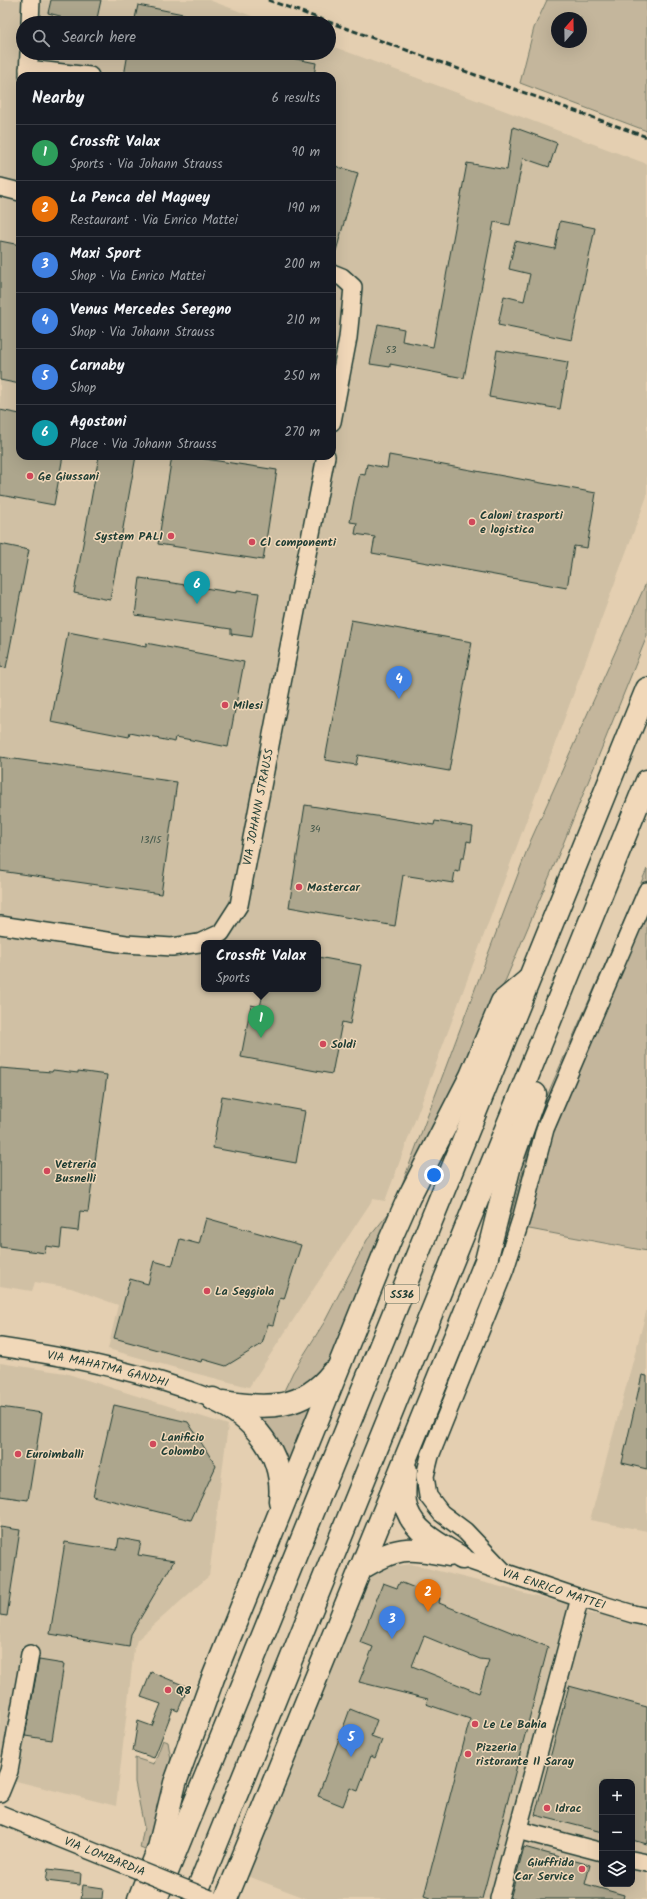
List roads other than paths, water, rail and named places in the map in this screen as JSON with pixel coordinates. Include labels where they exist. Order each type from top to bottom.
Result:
[{"type":"highway","name":"SS36","points":[[156,1899],[647,688]]},
{"type":"highway","name":"SS36","points":[[194,1899],[647,781]]},
{"type":"highway","points":[[139,1899],[161,1842],[171,1794],[213,1678],[400,1217],[471,1076],[500,1007],[506,997],[525,983],[531,974]]},
{"type":"highway","points":[[226,1899],[486,1261],[510,1165],[538,1086],[564,986]]},
{"type":"highway","points":[[213,1399],[243,1411],[282,1405],[296,1400],[318,1388],[336,1369],[342,1358]]},
{"type":"highway","points":[[243,1411],[274,1455],[278,1467],[281,1487],[280,1507],[276,1520]]},
{"type":"highway","points":[[407,1454],[404,1489],[406,1509],[415,1525],[429,1538],[462,1558]]},
{"type":"highway","points":[[360,1569],[383,1555],[400,1550],[416,1549],[462,1558]]},
{"type":"street","points":[[30,16],[31,0]]},
{"type":"street","points":[[29,66],[66,72]]},
{"type":"street","points":[[0,187],[16,191]]},
{"type":"street","points":[[336,275],[342,277],[353,287],[348,338],[336,401]]},
{"type":"street","name":"VIA JOHANN STRAUSS","points":[[205,940],[221,933],[239,905],[325,460]]},
{"type":"street","points":[[505,1573],[465,1531],[441,1513],[428,1496],[426,1476],[427,1469],[430,1456],[505,1269],[522,1216],[545,1129],[647,891]]},
{"type":"street","name":"VIA JOHANN STRAUSS","points":[[0,925],[126,944],[172,947],[201,942]]},
{"type":"street","name":"VIA MAHATMA GANDHI","points":[[0,1347],[64,1357],[116,1368],[166,1382],[213,1399]]},
{"type":"street","name":"VIA ENRICO MATTEI","points":[[462,1558],[580,1598],[647,1617]]},
{"type":"street","points":[[499,1899],[580,1598]]},
{"type":"street","points":[[0,1793],[9,1771],[30,1654]]},
{"type":"street","name":"VIA LOMBARDIA","points":[[0,1814],[210,1899]]},
{"type":"street","points":[[518,1830],[599,1851]]},
{"type":"street","points":[[635,1861],[647,1863]]},
{"type":"railway","points":[[268,0],[312,16]]},
{"type":"railway","points":[[336,25],[647,137]]},
{"type":"place","name":"Ge Giussani","points":[[30,476]]},
{"type":"place","name":"Caloni trasporti e logistica","points":[[472,522]]},
{"type":"place","name":"System PALI","points":[[171,536]]},
{"type":"place","name":"Cl componenti","points":[[252,542]]},
{"type":"place","name":"Agostoni","points":[[197,604]]},
{"type":"place","name":"Venus Mercedes Seregno","points":[[399,699]]},
{"type":"place","name":"Milesi","points":[[225,705]]},
{"type":"place","name":"Mastercar","points":[[299,887]]},
{"type":"place","name":"Crossfit Valax","points":[[261,1038]]},
{"type":"place","name":"Soldi","points":[[323,1044]]},
{"type":"place","name":"Vetreria Busnelli","points":[[47,1171]]},
{"type":"place","name":"La Seggiola","points":[[207,1291]]},
{"type":"place","name":"Lanificio Colombo","points":[[153,1444]]},
{"type":"place","name":"Euroimballi","points":[[18,1454]]},
{"type":"place","name":"La Penca del Maguey","points":[[428,1612]]},
{"type":"place","name":"Maxi Sport","points":[[392,1639]]},
{"type":"place","name":"Q8","points":[[168,1690]]},
{"type":"place","name":"Le Le Bahia","points":[[475,1724]]},
{"type":"place","name":"Pizzeria ristorante Il Saray","points":[[468,1754]]},
{"type":"place","name":"Carnaby","points":[[351,1757]]},
{"type":"place","name":"Idrac","points":[[547,1808]]},
{"type":"place","name":"Giuffrida Car Service","points":[[582,1869]]}]
